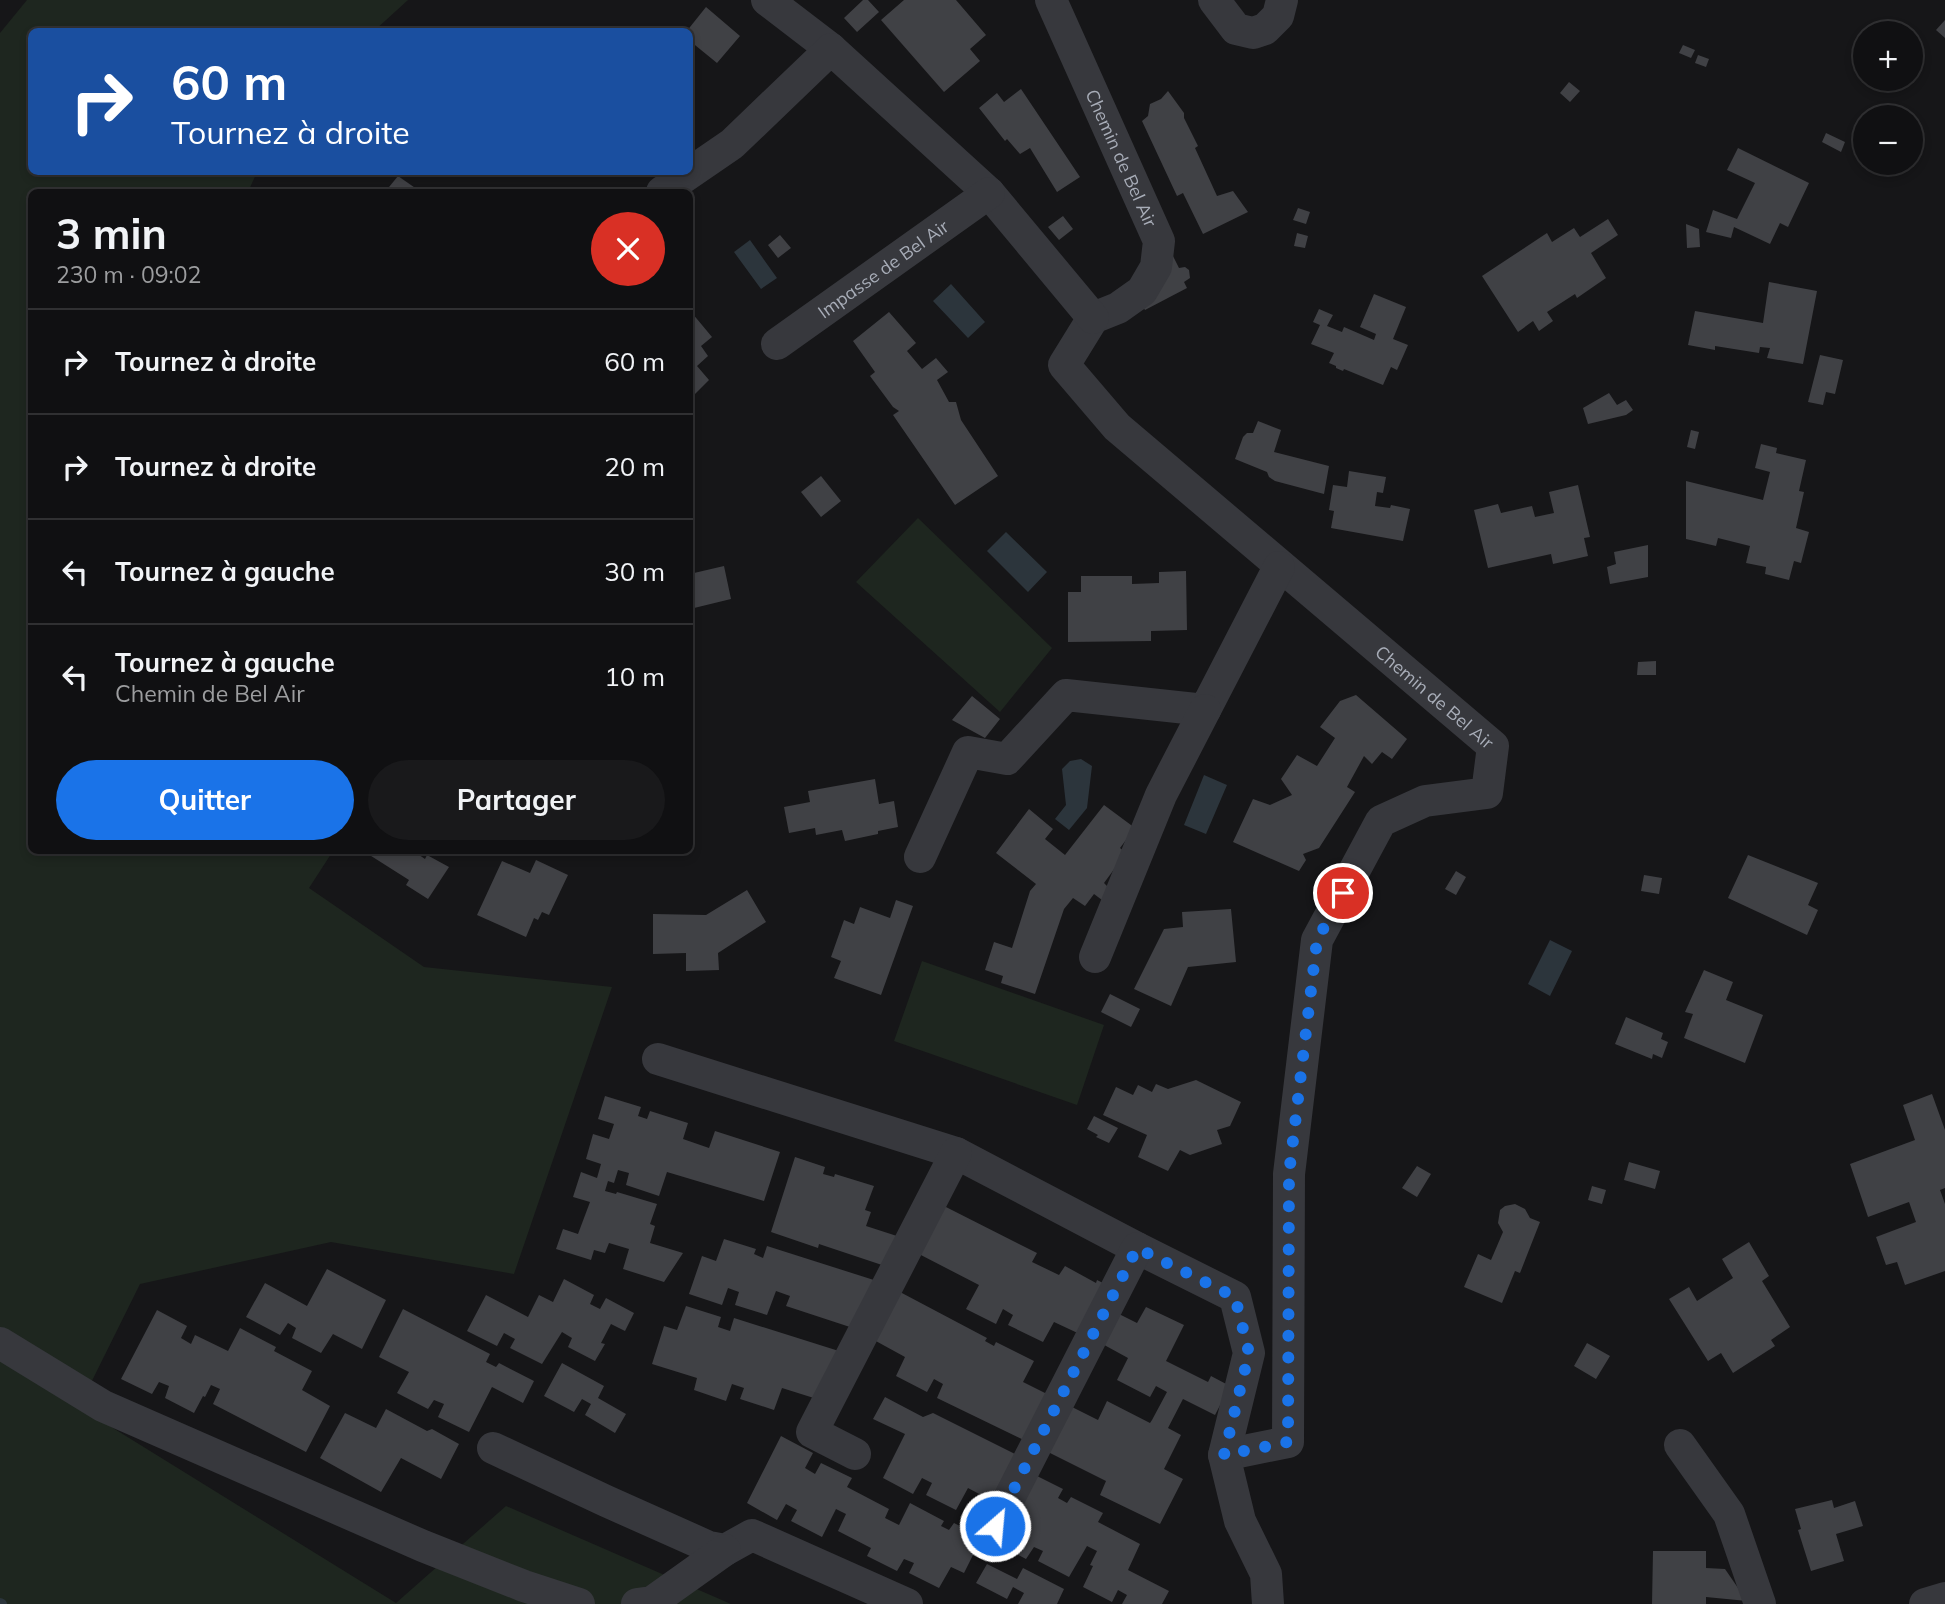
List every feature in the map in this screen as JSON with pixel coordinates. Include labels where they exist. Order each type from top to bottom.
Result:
[{"type":"street","points":[[766,0],[831,49],[989,193],[1093,318]]},
{"type":"street","name":"Chemin de Bel Air","points":[[1051,0],[1159,241],[1156,267],[1142,291],[1118,308],[1093,318],[1064,365],[1117,427],[1493,746],[1487,793],[1424,801],[1381,821],[1317,940],[1289,1174],[1288,1442],[1224,1455]]},
{"type":"street","points":[[1213,0],[1236,29],[1253,33],[1265,29],[1278,16],[1282,0]]},
{"type":"street","points":[[693,171],[732,144],[831,49]]},
{"type":"street","points":[[666,189],[687,175]]},
{"type":"street","name":"Impasse de Bel Air","points":[[777,344],[989,193]]},
{"type":"street","points":[[1095,957],[1161,795],[1279,567]]},
{"type":"street","points":[[920,857],[968,752],[1007,759],[1066,695],[1205,710]]},
{"type":"street","points":[[658,1059],[956,1153],[1235,1297],[1249,1353],[1224,1455],[1240,1521],[1266,1574],[1268,1604]]},
{"type":"street","points":[[855,1454],[811,1432],[956,1153]]},
{"type":"street","points":[[995,1526],[1137,1248]]},
{"type":"street","points":[[0,1343],[103,1406],[423,1546],[524,1587],[579,1604]]},
{"type":"street","points":[[1680,1445],[1729,1514],[1760,1604]]},
{"type":"street","points":[[493,1448],[709,1547],[725,1550]]},
{"type":"street","points":[[637,1604],[652,1602],[725,1550],[752,1535],[907,1604]]},
{"type":"street","points":[[1925,1604],[1945,1598]]},
{"type":"shaded area","points":[[27,0],[408,0],[377,28],[28,28],[28,175],[256,175],[249,189],[28,189],[28,854],[331,854],[309,888],[424,967],[612,987],[514,1274],[331,1242],[140,1284],[79,1407],[396,1603],[506,1506],[731,1604],[0,1604],[0,33]]},
{"type":"shaded area","points":[[750,240],[777,278],[761,289],[734,252]]},
{"type":"shaded area","points":[[951,284],[985,322],[968,338],[933,301]]},
{"type":"shaded area","points":[[918,518],[1052,648],[1000,712],[856,582]]},
{"type":"shaded area","points":[[1006,532],[1047,572],[1028,592],[987,551]]},
{"type":"shaded area","points":[[1081,759],[1092,766],[1087,808],[1069,830],[1055,819],[1066,805],[1062,769],[1070,761]]},
{"type":"shaded area","points":[[1204,775],[1227,785],[1206,834],[1184,825]]},
{"type":"shaded area","points":[[1550,940],[1572,951],[1550,996],[1528,984]]},
{"type":"shaded area","points":[[922,961],[1104,1025],[1077,1105],[894,1041]]},
{"type":"building","points":[[863,0],[868,0],[879,12],[857,32],[844,18]]},
{"type":"building","points":[[904,0],[956,0],[986,35],[970,49],[980,61],[944,92],[881,20]]},
{"type":"building","points":[[706,7],[740,36],[717,63],[693,43],[693,28],[689,28]]},
{"type":"building","points":[[1945,20],[1945,38],[1936,30]]},
{"type":"building","points":[[1683,45],[1695,50],[1691,58],[1679,53]]},
{"type":"building","points":[[1698,55],[1709,59],[1706,67],[1695,63]]},
{"type":"building","points":[[1569,82],[1580,91],[1570,102],[1560,93]]},
{"type":"building","points":[[1021,89],[1080,177],[1057,192],[1030,148],[1020,154],[1007,139],[1005,141],[979,108],[997,93],[1004,102]]},
{"type":"building","points":[[1168,91],[1184,113],[1198,146],[1195,148],[1217,196],[1233,191],[1248,212],[1203,234],[1183,193],[1177,196],[1142,121],[1148,116],[1150,104],[1161,99]]},
{"type":"building","points":[[1826,133],[1845,142],[1841,152],[1822,142]]},
{"type":"building","points":[[1738,148],[1809,183],[1788,227],[1780,223],[1770,244],[1734,227],[1731,238],[1706,232],[1713,210],[1737,219],[1755,183],[1727,170]]},
{"type":"building","points":[[398,176],[417,189],[387,189]]},
{"type":"building","points":[[1298,208],[1310,212],[1306,224],[1293,220]]},
{"type":"building","points":[[1063,216],[1073,229],[1059,240],[1048,227]]},
{"type":"building","points":[[1608,219],[1618,235],[1591,253],[1606,278],[1577,298],[1575,294],[1547,312],[1553,321],[1539,331],[1533,321],[1518,332],[1482,276],[1547,233],[1552,242],[1574,228],[1580,237]]},
{"type":"building","points":[[1686,224],[1699,229],[1700,247],[1687,248]]},
{"type":"building","points":[[1297,233],[1308,236],[1305,248],[1294,246]]},
{"type":"building","points":[[780,235],[791,248],[778,258],[768,245]]},
{"type":"building","points":[[1172,254],[1179,268],[1185,267],[1189,270],[1190,278],[1184,282],[1187,288],[1145,310],[1143,307]]},
{"type":"building","points":[[1769,282],[1817,291],[1803,364],[1767,358],[1770,348],[1760,347],[1759,353],[1688,345],[1695,311],[1763,323]]},
{"type":"building","points":[[1374,294],[1406,307],[1393,339],[1408,345],[1397,370],[1391,367],[1383,385],[1336,368],[1329,363],[1334,353],[1311,344],[1320,325],[1313,322],[1319,309],[1333,315],[1327,326],[1342,332],[1344,327],[1374,340],[1376,334],[1360,327]]},
{"type":"building","points":[[889,312],[916,343],[907,351],[922,369],[936,358],[948,372],[937,380],[949,402],[956,402],[961,420],[998,476],[955,505],[893,415],[899,411],[870,376],[875,372],[853,341]]},
{"type":"building","points":[[693,314],[712,337],[701,346],[708,356],[697,366],[709,380],[693,396]]},
{"type":"building","points":[[1820,355],[1843,360],[1835,394],[1826,392],[1823,405],[1808,402]]},
{"type":"building","points":[[1609,393],[1617,405],[1626,400],[1633,410],[1626,415],[1588,424],[1583,408]]},
{"type":"building","points":[[1258,421],[1281,430],[1274,452],[1329,466],[1324,494],[1275,481],[1267,472],[1235,459],[1243,437],[1247,433],[1253,433]]},
{"type":"building","points":[[1691,430],[1699,432],[1695,449],[1687,447]]},
{"type":"building","points":[[1761,444],[1777,448],[1776,453],[1806,460],[1799,491],[1804,492],[1796,528],[1809,532],[1801,563],[1794,561],[1789,580],[1765,574],[1766,567],[1746,563],[1750,546],[1718,538],[1716,546],[1686,539],[1686,481],[1763,500],[1770,472],[1755,468]]},
{"type":"building","points":[[1349,471],[1386,477],[1383,493],[1377,492],[1375,506],[1390,508],[1391,505],[1410,509],[1403,541],[1331,528],[1334,511],[1329,510],[1333,485],[1347,487]]},
{"type":"building","points":[[821,476],[841,501],[821,517],[801,492]]},
{"type":"building","points":[[1578,485],[1590,537],[1584,538],[1588,556],[1553,564],[1551,554],[1488,568],[1474,510],[1498,504],[1501,513],[1532,506],[1535,517],[1554,513],[1549,492]]},
{"type":"building","points":[[1648,545],[1648,577],[1610,584],[1607,567],[1616,564],[1614,552]]},
{"type":"building","points":[[724,566],[731,599],[693,608],[693,569],[694,573]]},
{"type":"building","points":[[1186,571],[1187,630],[1151,631],[1151,641],[1068,642],[1068,592],[1081,592],[1081,576],[1132,576],[1132,584],[1159,583],[1159,572]]},
{"type":"building","points":[[1656,661],[1656,675],[1637,675],[1638,662]]},
{"type":"building","points":[[1356,695],[1407,739],[1392,759],[1382,752],[1372,764],[1364,756],[1347,787],[1355,792],[1319,848],[1303,854],[1306,860],[1299,871],[1233,842],[1253,799],[1270,805],[1292,795],[1281,779],[1297,755],[1317,766],[1335,738],[1320,727],[1340,701]]},
{"type":"building","points":[[972,696],[1000,719],[985,738],[952,720]]},
{"type":"building","points":[[875,779],[879,804],[894,801],[898,827],[845,841],[842,830],[816,835],[815,828],[789,833],[784,807],[810,802],[808,791]]},
{"type":"building","points":[[1104,805],[1135,828],[1120,848],[1126,853],[1104,883],[1110,889],[1102,900],[1094,894],[1085,906],[1073,898],[1064,909],[1035,994],[1001,983],[1003,976],[985,970],[994,942],[1012,948],[1030,891],[1036,884],[996,853],[1029,809],[1053,829],[1045,839],[1065,855]]},
{"type":"building","points":[[368,854],[418,854],[425,859],[427,855],[449,867],[428,899],[406,885],[409,880]]},
{"type":"building","points":[[1748,855],[1818,883],[1808,905],[1818,910],[1807,935],[1728,898]]},
{"type":"building","points":[[536,860],[568,875],[549,915],[542,912],[538,920],[534,918],[526,937],[477,915],[502,861],[530,873]]},
{"type":"building","points":[[1456,871],[1466,877],[1456,895],[1445,889]]},
{"type":"building","points":[[1644,875],[1662,878],[1659,894],[1641,891]]},
{"type":"building","points":[[747,890],[766,922],[718,953],[719,970],[686,971],[686,953],[653,954],[653,914],[706,915]]},
{"type":"building","points":[[896,900],[913,906],[881,995],[834,978],[841,961],[831,957],[844,920],[854,924],[860,907],[890,918]]},
{"type":"building","points":[[1231,909],[1236,962],[1188,967],[1171,1006],[1134,989],[1164,929],[1183,927],[1182,912]]},
{"type":"building","points":[[1704,970],[1733,982],[1726,1000],[1763,1015],[1745,1063],[1684,1038],[1693,1014],[1685,1012]]},
{"type":"building","points":[[1110,994],[1140,1009],[1131,1027],[1101,1012]]},
{"type":"building","points":[[1626,1017],[1663,1033],[1661,1039],[1668,1042],[1662,1058],[1653,1054],[1652,1059],[1615,1044]]},
{"type":"building","points":[[1196,1080],[1241,1102],[1230,1126],[1217,1130],[1222,1144],[1190,1155],[1180,1150],[1168,1171],[1138,1157],[1147,1135],[1103,1115],[1116,1087],[1133,1095],[1138,1085],[1152,1092],[1156,1084],[1168,1089]]},
{"type":"building","points":[[1932,1094],[1945,1130],[1945,1188],[1940,1190],[1945,1204],[1945,1271],[1905,1285],[1897,1262],[1886,1265],[1876,1237],[1916,1222],[1909,1202],[1868,1217],[1850,1164],[1915,1140],[1903,1105]]},
{"type":"building","points":[[605,1096],[641,1107],[638,1116],[647,1119],[650,1111],[688,1123],[683,1139],[709,1148],[715,1131],[780,1152],[764,1201],[667,1172],[659,1196],[626,1185],[629,1173],[618,1170],[614,1183],[608,1181],[605,1191],[657,1204],[650,1224],[655,1226],[650,1243],[683,1253],[664,1282],[623,1269],[629,1249],[609,1243],[605,1253],[594,1250],[591,1260],[556,1249],[563,1229],[578,1234],[590,1202],[573,1197],[581,1172],[597,1178],[601,1164],[586,1159],[593,1134],[609,1139],[614,1124],[598,1119]]},
{"type":"building","points":[[1094,1116],[1118,1128],[1109,1143],[1087,1129]]},
{"type":"building","points":[[795,1157],[825,1167],[823,1174],[834,1177],[835,1174],[874,1186],[865,1210],[871,1212],[866,1226],[900,1237],[885,1266],[819,1244],[818,1248],[771,1232]]},
{"type":"building","points":[[1629,1162],[1660,1171],[1655,1189],[1624,1180]]},
{"type":"building","points":[[1417,1166],[1431,1174],[1417,1197],[1402,1188]]},
{"type":"building","points":[[1592,1186],[1606,1190],[1602,1204],[1588,1200]]},
{"type":"building","points":[[1515,1204],[1525,1209],[1530,1218],[1540,1222],[1520,1273],[1515,1271],[1502,1303],[1464,1287],[1478,1254],[1491,1260],[1503,1232],[1498,1223],[1500,1210]]},
{"type":"building","points":[[942,1205],[1037,1253],[1032,1262],[1059,1275],[1065,1266],[1096,1283],[1097,1280],[1109,1286],[1084,1336],[1054,1322],[1043,1342],[1008,1325],[1013,1315],[1003,1309],[996,1324],[966,1309],[979,1285],[917,1253]]},
{"type":"building","points":[[724,1239],[756,1249],[754,1254],[763,1258],[767,1246],[877,1281],[853,1328],[786,1306],[790,1296],[776,1291],[767,1315],[735,1305],[739,1292],[728,1288],[722,1305],[689,1294],[702,1256],[716,1261]]},
{"type":"building","points":[[1749,1242],[1769,1276],[1762,1281],[1790,1327],[1771,1340],[1775,1346],[1733,1373],[1721,1353],[1708,1361],[1669,1299],[1689,1287],[1697,1301],[1733,1278],[1722,1259]]},
{"type":"building","points":[[327,1269],[386,1300],[362,1349],[333,1334],[321,1353],[292,1338],[296,1328],[288,1323],[280,1335],[246,1317],[265,1283],[307,1306]]},
{"type":"building","points":[[564,1279],[594,1295],[590,1304],[600,1309],[606,1298],[634,1313],[625,1331],[611,1324],[601,1343],[605,1344],[595,1361],[568,1347],[572,1338],[562,1332],[542,1364],[510,1348],[515,1339],[504,1333],[497,1346],[467,1331],[486,1295],[528,1317],[539,1295],[553,1302]]},
{"type":"building","points":[[900,1292],[987,1338],[985,1341],[994,1346],[996,1342],[1034,1361],[1023,1382],[1055,1398],[1030,1443],[937,1398],[943,1384],[934,1379],[927,1392],[896,1376],[905,1357],[874,1340]]},
{"type":"building","points":[[686,1306],[721,1317],[718,1327],[730,1331],[734,1318],[842,1352],[817,1399],[782,1388],[774,1410],[740,1399],[744,1388],[732,1384],[726,1401],[694,1390],[697,1378],[652,1364],[664,1326],[677,1330]]},
{"type":"building","points":[[1146,1307],[1184,1325],[1166,1361],[1208,1382],[1211,1376],[1230,1386],[1215,1415],[1183,1399],[1168,1428],[1181,1435],[1164,1469],[1183,1479],[1160,1524],[1100,1495],[1106,1481],[1044,1450],[1068,1405],[1098,1420],[1107,1401],[1150,1423],[1167,1392],[1156,1386],[1150,1397],[1117,1380],[1128,1358],[1097,1341],[1113,1311],[1137,1323]]},
{"type":"building","points":[[403,1309],[490,1354],[486,1362],[496,1367],[499,1363],[534,1381],[523,1403],[492,1387],[469,1432],[438,1417],[444,1404],[434,1400],[428,1409],[397,1393],[409,1372],[379,1357]]},
{"type":"building","points":[[157,1310],[187,1326],[181,1338],[191,1344],[195,1335],[228,1351],[240,1328],[276,1347],[274,1351],[312,1371],[302,1390],[330,1406],[306,1452],[213,1404],[220,1389],[211,1385],[194,1413],[165,1398],[169,1386],[159,1382],[152,1394],[121,1379]]},
{"type":"building","points":[[1587,1343],[1610,1356],[1596,1379],[1574,1366]]},
{"type":"building","points":[[562,1363],[604,1386],[598,1398],[626,1414],[615,1433],[585,1415],[591,1404],[582,1399],[574,1412],[544,1396]]},
{"type":"building","points":[[885,1397],[923,1417],[933,1413],[1023,1458],[998,1504],[968,1488],[956,1510],[926,1495],[932,1483],[922,1478],[913,1494],[883,1478],[905,1434],[873,1419]]},
{"type":"building","points":[[386,1409],[427,1431],[432,1429],[459,1444],[441,1479],[401,1458],[381,1492],[320,1458],[345,1413],[376,1428]]},
{"type":"building","points":[[781,1436],[813,1453],[805,1468],[815,1474],[821,1463],[852,1478],[847,1487],[889,1509],[885,1518],[899,1525],[910,1503],[944,1521],[941,1526],[949,1530],[954,1523],[982,1537],[964,1573],[951,1567],[939,1588],[909,1573],[914,1563],[904,1559],[897,1571],[867,1556],[871,1548],[838,1531],[846,1514],[836,1509],[822,1537],[791,1521],[797,1510],[786,1504],[777,1520],[747,1503]]},
{"type":"building","points":[[1031,1473],[1063,1489],[1058,1498],[1067,1503],[1071,1497],[1103,1513],[1098,1522],[1140,1544],[1128,1570],[1169,1591],[1162,1604],[1122,1604],[1127,1595],[1118,1590],[1112,1602],[1083,1587],[1097,1551],[1087,1546],[1069,1577],[1038,1561],[1043,1551],[1034,1547],[1026,1559],[997,1544]]},
{"type":"building","points":[[1832,1500],[1834,1508],[1855,1501],[1863,1526],[1836,1534],[1844,1561],[1811,1571],[1798,1530],[1801,1529],[1795,1509]]},
{"type":"building","points":[[1653,1551],[1706,1551],[1706,1568],[1725,1569],[1747,1601],[1706,1597],[1706,1604],[1652,1604]]},
{"type":"building","points":[[987,1564],[1017,1579],[1023,1568],[1064,1589],[1057,1604],[1018,1604],[1024,1593],[1013,1587],[1007,1599],[976,1583]]},
{"type":"route","points":[[995,1526],[1137,1248],[1235,1297],[1249,1353],[1224,1455],[1288,1442],[1289,1174],[1317,940],[1343,893]]}]
